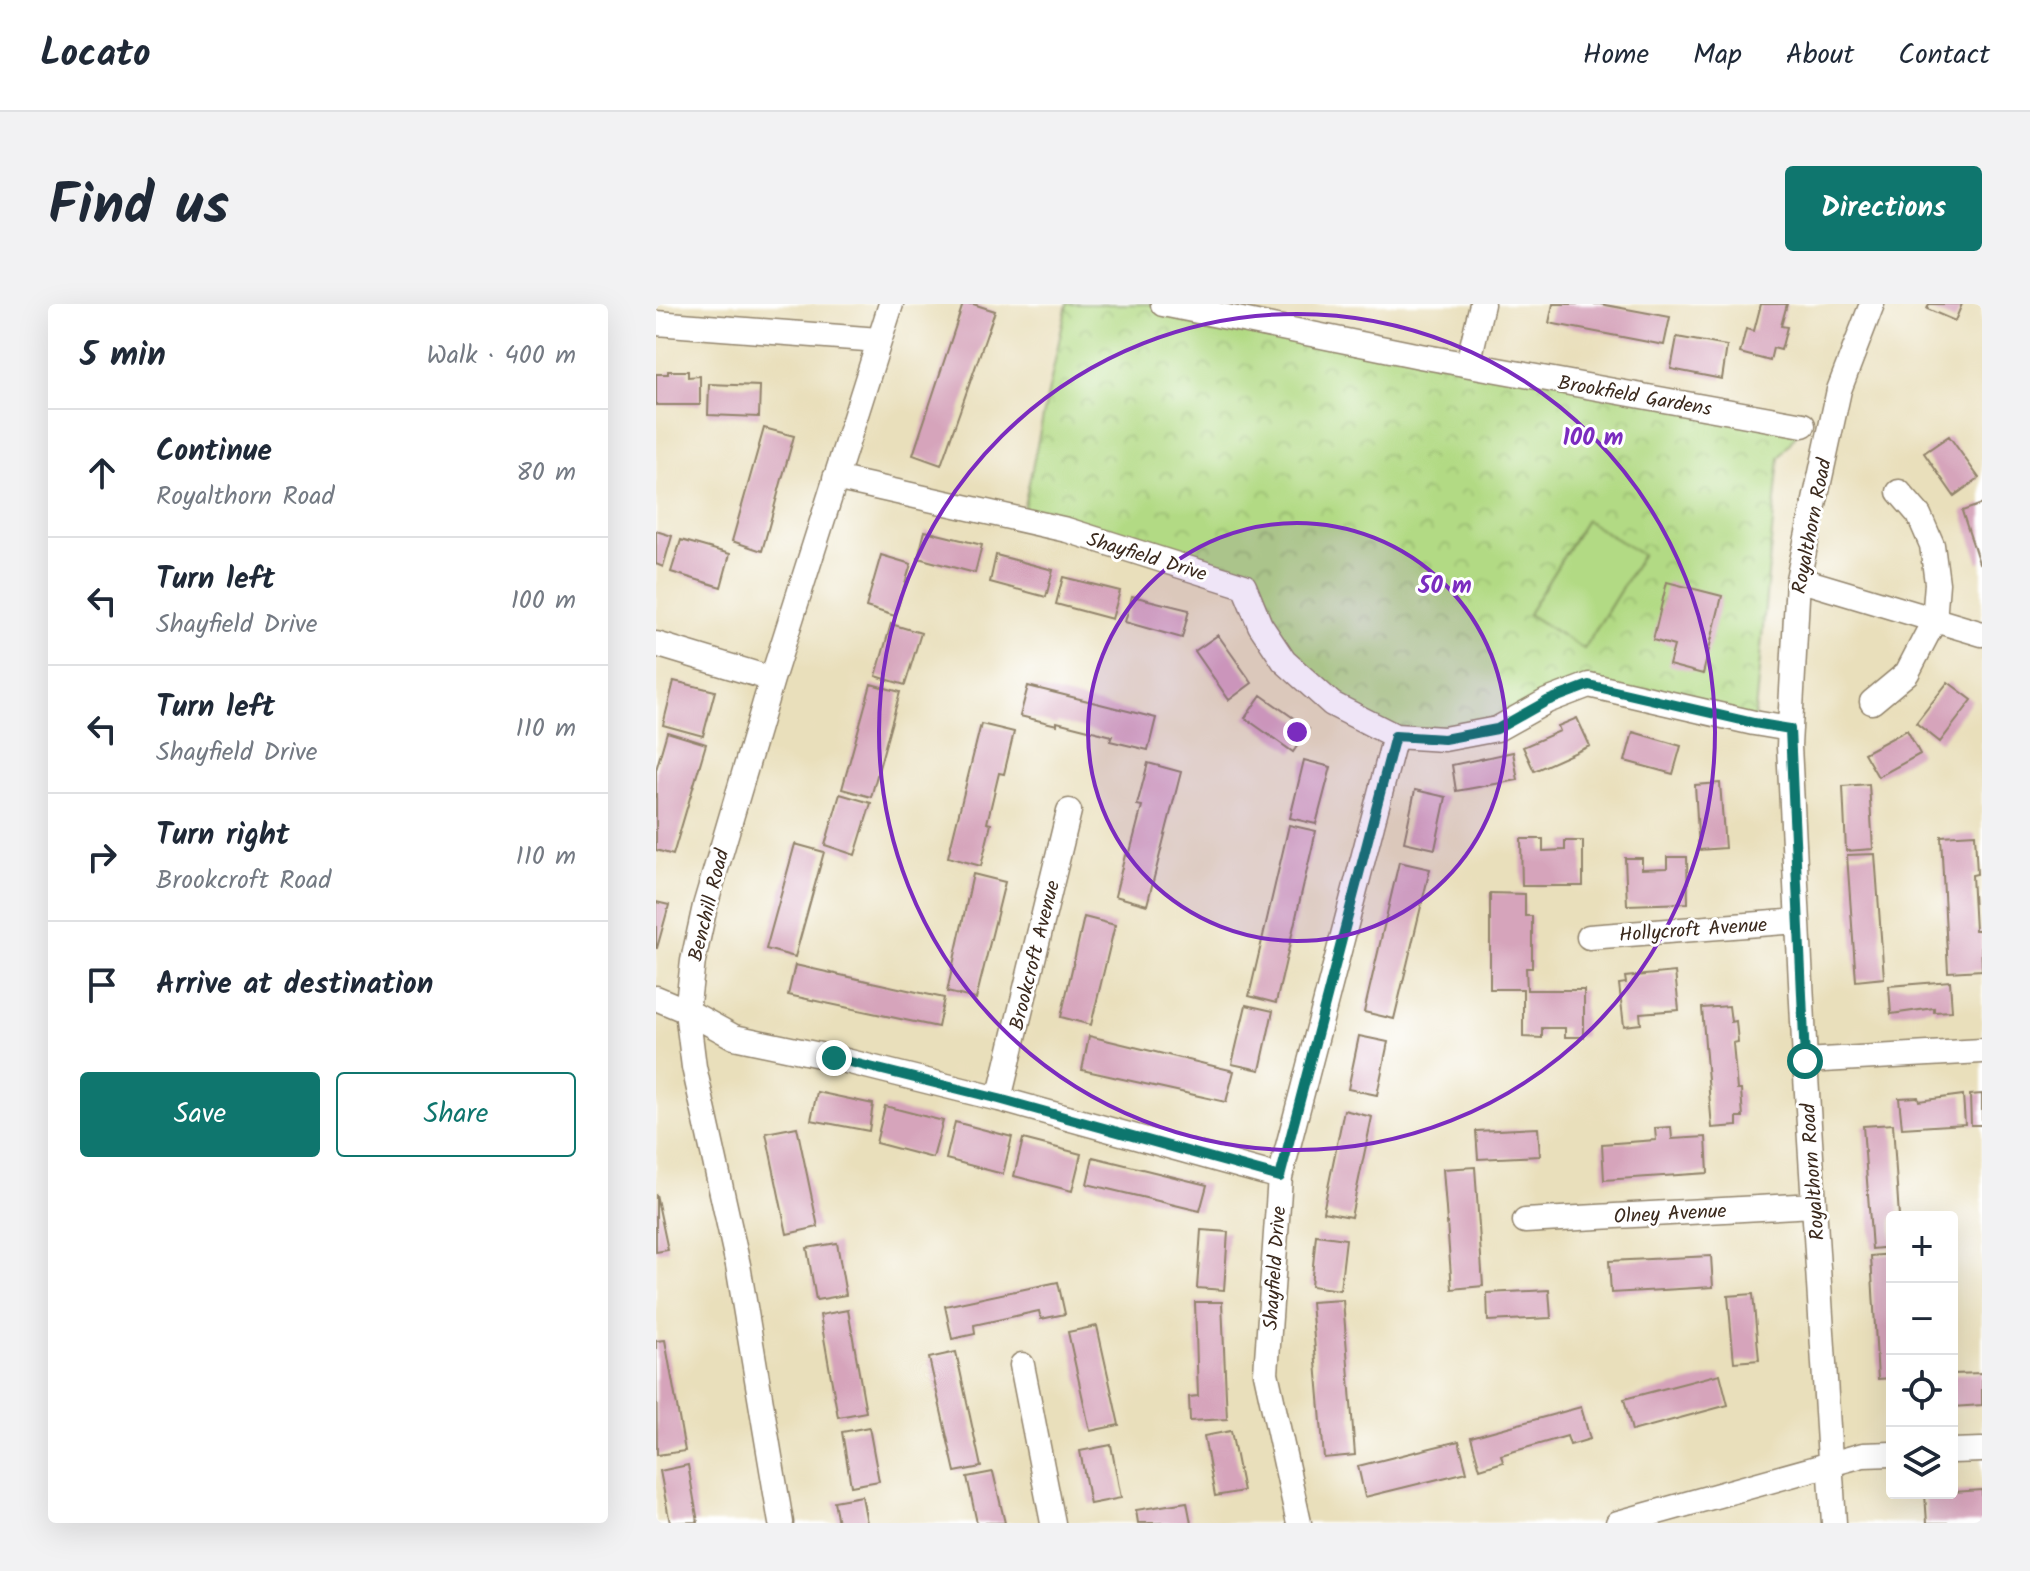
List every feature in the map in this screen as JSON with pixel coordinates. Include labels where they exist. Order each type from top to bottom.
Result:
[{"type":"street","name":"Benchill Road","points":[[781,1523],[738,1265],[694,1067],[687,1011],[693,961],[705,906],[772,679],[891,304]]},
{"type":"street","name":"Brookfield Gardens","points":[[1163,304],[1803,425]]},
{"type":"street","points":[[1468,364],[1482,304]]},
{"type":"street","name":"Royalthorn Road","points":[[1834,1523],[1805,1061],[1790,729],[1798,579],[1839,390],[1872,304]]},
{"type":"street","points":[[656,323],[879,340]]},
{"type":"street","name":"Shayfield Drive","points":[[835,478],[1067,530],[1244,586],[1260,625],[1284,661],[1332,704],[1395,736],[1444,739],[1497,729],[1547,701],[1589,685],[1790,729]]},
{"type":"street","points":[[1872,702],[1907,673],[1934,621],[1937,583],[1932,545],[1919,515],[1899,492]]},
{"type":"street","points":[[1798,579],[1982,634]]},
{"type":"street","points":[[656,644],[772,679]]},
{"type":"street","name":"Shayfield Drive","points":[[1299,1523],[1266,1373],[1280,1177],[1395,736]]},
{"type":"street","name":"Brookcroft Avenue","points":[[999,1099],[1069,811]]},
{"type":"street","name":"Hollycroft Avenue","points":[[1589,937],[1798,921]]},
{"type":"street","points":[[656,998],[734,1037],[999,1099],[1280,1177]]},
{"type":"street","points":[[1805,1061],[1982,1051]]},
{"type":"street","name":"Olney Avenue","points":[[1525,1221],[1814,1205]]},
{"type":"street","points":[[1022,1365],[1053,1523]]},
{"type":"street","points":[[1958,1451],[1982,1450]]},
{"type":"street","points":[[1618,1523],[1863,1455],[1886,1454]]},
{"type":"green space","points":[[1067,304],[1165,304],[1803,425],[1779,458],[1754,723],[1589,685],[1497,729],[1395,736],[1284,661],[1244,586],[1021,520]]},
{"type":"green space","points":[[1586,520],[1642,555],[1584,649],[1528,614]]},
{"type":"building","points":[[963,304],[995,311],[941,465],[913,455]]},
{"type":"building","points":[[1553,304],[1600,304],[1670,317],[1664,345],[1549,323]]},
{"type":"building","points":[[1761,304],[1787,304],[1781,326],[1787,327],[1781,350],[1773,348],[1770,361],[1740,353],[1746,329],[1754,331]]},
{"type":"building","points":[[1929,304],[1962,304],[1955,321],[1927,309]]},
{"type":"building","points":[[1677,337],[1727,346],[1722,379],[1671,369]]},
{"type":"building","points":[[668,371],[688,371],[688,377],[700,376],[700,405],[656,405],[656,374],[668,374]]},
{"type":"building","points":[[709,384],[760,386],[759,417],[708,415]]},
{"type":"building","points":[[764,428],[794,436],[762,551],[732,541]]},
{"type":"building","points":[[1949,436],[1979,478],[1954,496],[1924,453]]},
{"type":"building","points":[[1982,504],[1982,562],[1979,563],[1962,511]]},
{"type":"building","points":[[656,531],[672,536],[663,567],[656,564]]},
{"type":"building","points":[[925,531],[982,545],[975,573],[918,558]]},
{"type":"building","points":[[681,540],[730,554],[721,587],[671,572]]},
{"type":"building","points":[[881,555],[911,564],[895,616],[866,607]]},
{"type":"building","points":[[996,555],[1053,570],[1046,597],[990,582]]},
{"type":"building","points":[[1063,577],[1120,591],[1112,619],[1056,604]]},
{"type":"building","points":[[1667,582],[1722,596],[1703,674],[1669,665],[1674,646],[1653,640]]},
{"type":"building","points":[[1132,596],[1189,610],[1182,638],[1125,622]]},
{"type":"building","points":[[891,624],[921,633],[905,685],[876,676]]},
{"type":"building","points":[[1218,635],[1252,683],[1229,700],[1195,651]]},
{"type":"building","points":[[674,681],[715,691],[703,736],[663,725]]},
{"type":"building","points":[[1948,682],[1972,700],[1940,742],[1916,723]]},
{"type":"building","points":[[871,684],[900,692],[871,797],[842,789]]},
{"type":"building","points":[[1028,686],[1156,718],[1148,750],[1110,741],[1112,736],[1020,716]]},
{"type":"building","points":[[1261,695],[1309,729],[1293,752],[1245,718]]},
{"type":"building","points":[[1577,718],[1590,746],[1534,771],[1523,747],[1560,731],[1558,726]]},
{"type":"building","points":[[981,724],[1014,732],[1004,774],[999,773],[981,866],[948,857]]},
{"type":"building","points":[[1907,730],[1920,754],[1878,777],[1864,753]]},
{"type":"building","points":[[667,732],[706,744],[673,855],[656,850],[656,770]]},
{"type":"building","points":[[1633,732],[1681,746],[1673,774],[1625,761]]},
{"type":"building","points":[[1513,752],[1518,780],[1456,791],[1452,765]]},
{"type":"building","points":[[1304,760],[1331,767],[1316,824],[1290,818]]},
{"type":"building","points":[[1148,763],[1181,772],[1147,905],[1115,896],[1142,806],[1137,805]]},
{"type":"building","points":[[1720,783],[1725,848],[1699,850],[1695,785]]},
{"type":"building","points":[[1869,784],[1873,849],[1846,851],[1843,786]]},
{"type":"building","points":[[1415,790],[1446,797],[1435,849],[1404,842]]},
{"type":"building","points":[[840,794],[871,803],[855,855],[825,845]]},
{"type":"building","points":[[1289,825],[1316,831],[1276,1003],[1249,996]]},
{"type":"building","points":[[1975,834],[1977,874],[1972,875],[1975,930],[1981,930],[1982,970],[1948,972],[1941,836]]},
{"type":"building","points":[[1521,839],[1543,839],[1543,851],[1565,850],[1565,841],[1583,841],[1583,886],[1522,886]]},
{"type":"building","points":[[795,844],[824,852],[795,957],[766,949]]},
{"type":"building","points":[[1875,854],[1884,978],[1856,981],[1847,855]]},
{"type":"building","points":[[1667,857],[1687,857],[1688,903],[1627,905],[1625,858],[1642,858],[1642,869],[1667,868]]},
{"type":"building","points":[[1399,862],[1430,869],[1394,1019],[1364,1012]]},
{"type":"building","points":[[973,874],[1005,882],[976,999],[947,992]]},
{"type":"building","points":[[1490,893],[1525,894],[1525,916],[1532,916],[1532,968],[1526,968],[1527,990],[1584,990],[1584,1037],[1565,1037],[1565,1028],[1542,1028],[1542,1038],[1523,1037],[1523,989],[1490,989]]},
{"type":"building","points":[[656,902],[669,905],[657,948],[656,948]]},
{"type":"building","points":[[1084,917],[1115,925],[1091,1025],[1061,1017]]},
{"type":"building","points":[[795,965],[944,998],[938,1027],[788,995]]},
{"type":"building","points":[[1675,972],[1679,1010],[1640,1013],[1641,1024],[1624,1026],[1619,984],[1626,983],[1625,977]]},
{"type":"building","points":[[1950,981],[1952,1011],[1934,1012],[1934,1008],[1891,1014],[1889,986]]},
{"type":"building","points":[[1246,1005],[1273,1011],[1260,1070],[1232,1064]]},
{"type":"building","points":[[1729,1006],[1731,1022],[1736,1021],[1738,1042],[1733,1043],[1743,1117],[1737,1117],[1737,1126],[1712,1128],[1702,1008]]},
{"type":"building","points":[[1089,1036],[1234,1071],[1226,1102],[1082,1070]]},
{"type":"building","points":[[1359,1036],[1388,1042],[1377,1095],[1348,1089]]},
{"type":"building","points":[[817,1092],[873,1104],[869,1131],[811,1120]]},
{"type":"building","points":[[1982,1094],[1982,1125],[1971,1125],[1970,1095]]},
{"type":"building","points":[[1963,1095],[1965,1124],[1902,1128],[1899,1098],[1918,1097],[1919,1101]]},
{"type":"building","points":[[885,1106],[943,1121],[933,1158],[876,1143]]},
{"type":"building","points":[[1344,1110],[1372,1117],[1351,1217],[1323,1212]]},
{"type":"building","points":[[955,1122],[1012,1137],[1003,1174],[946,1159]]},
{"type":"building","points":[[1893,1124],[1899,1211],[1886,1211],[1886,1248],[1872,1249],[1863,1126]]},
{"type":"building","points":[[797,1127],[818,1227],[787,1234],[766,1133]]},
{"type":"building","points":[[1671,1127],[1672,1139],[1706,1137],[1708,1173],[1604,1180],[1602,1144],[1656,1140],[1655,1128]]},
{"type":"building","points":[[1538,1128],[1540,1156],[1478,1159],[1476,1131]]},
{"type":"building","points":[[1023,1139],[1081,1154],[1072,1191],[1014,1176]]},
{"type":"building","points":[[1093,1157],[1207,1185],[1200,1211],[1087,1184]]},
{"type":"building","points":[[1475,1167],[1483,1286],[1452,1289],[1443,1169]]},
{"type":"building","points":[[656,1194],[668,1250],[656,1252]]},
{"type":"building","points":[[1201,1230],[1228,1232],[1224,1290],[1197,1288]]},
{"type":"building","points":[[1316,1235],[1346,1239],[1340,1290],[1311,1286]]},
{"type":"building","points":[[837,1243],[846,1295],[816,1300],[807,1248]]},
{"type":"building","points":[[1886,1255],[1886,1378],[1878,1379],[1871,1256]]},
{"type":"building","points":[[1711,1256],[1713,1287],[1611,1293],[1609,1261]]},
{"type":"building","points":[[1058,1282],[1065,1314],[1041,1319],[1039,1311],[974,1325],[975,1334],[952,1339],[945,1306]]},
{"type":"building","points":[[1549,1290],[1551,1318],[1488,1321],[1487,1293]]},
{"type":"building","points":[[1753,1294],[1759,1360],[1734,1362],[1728,1296]]},
{"type":"building","points":[[1343,1300],[1355,1455],[1324,1458],[1311,1302]]},
{"type":"building","points":[[1195,1302],[1222,1302],[1227,1419],[1190,1421],[1189,1397],[1198,1396]]},
{"type":"building","points":[[848,1310],[866,1412],[838,1417],[820,1315]]},
{"type":"building","points":[[1097,1326],[1119,1425],[1090,1431],[1068,1332]]},
{"type":"building","points":[[665,1340],[685,1451],[657,1455],[656,1341]]},
{"type":"building","points":[[956,1352],[981,1467],[955,1472],[929,1358]]},
{"type":"building","points":[[1982,1373],[1982,1405],[1958,1407],[1958,1374]]},
{"type":"building","points":[[1720,1374],[1728,1405],[1632,1431],[1624,1399]]},
{"type":"building","points":[[1581,1407],[1590,1439],[1570,1445],[1567,1436],[1501,1455],[1503,1462],[1480,1469],[1471,1437]]},
{"type":"building","points":[[869,1427],[879,1481],[851,1486],[842,1432]]},
{"type":"building","points":[[1231,1431],[1243,1491],[1215,1496],[1204,1436]]},
{"type":"building","points":[[1459,1441],[1467,1472],[1365,1497],[1358,1466]]},
{"type":"building","points":[[1111,1445],[1121,1498],[1090,1504],[1080,1451]]},
{"type":"building","points":[[688,1465],[698,1522],[670,1523],[660,1471]]},
{"type":"building","points":[[993,1472],[1005,1523],[977,1523],[967,1477]]},
{"type":"building","points":[[1982,1490],[1982,1523],[1927,1523],[1925,1499],[1958,1499],[1958,1492]]},
{"type":"building","points":[[862,1496],[867,1523],[838,1523],[834,1501]]},
{"type":"building","points":[[1187,1502],[1191,1523],[1138,1523],[1136,1510]]},
{"type":"route","points":[[834,1058],[999,1099],[1280,1177],[1395,736],[1444,739],[1497,729],[1547,701],[1589,685],[1790,729],[1805,1061]]}]
